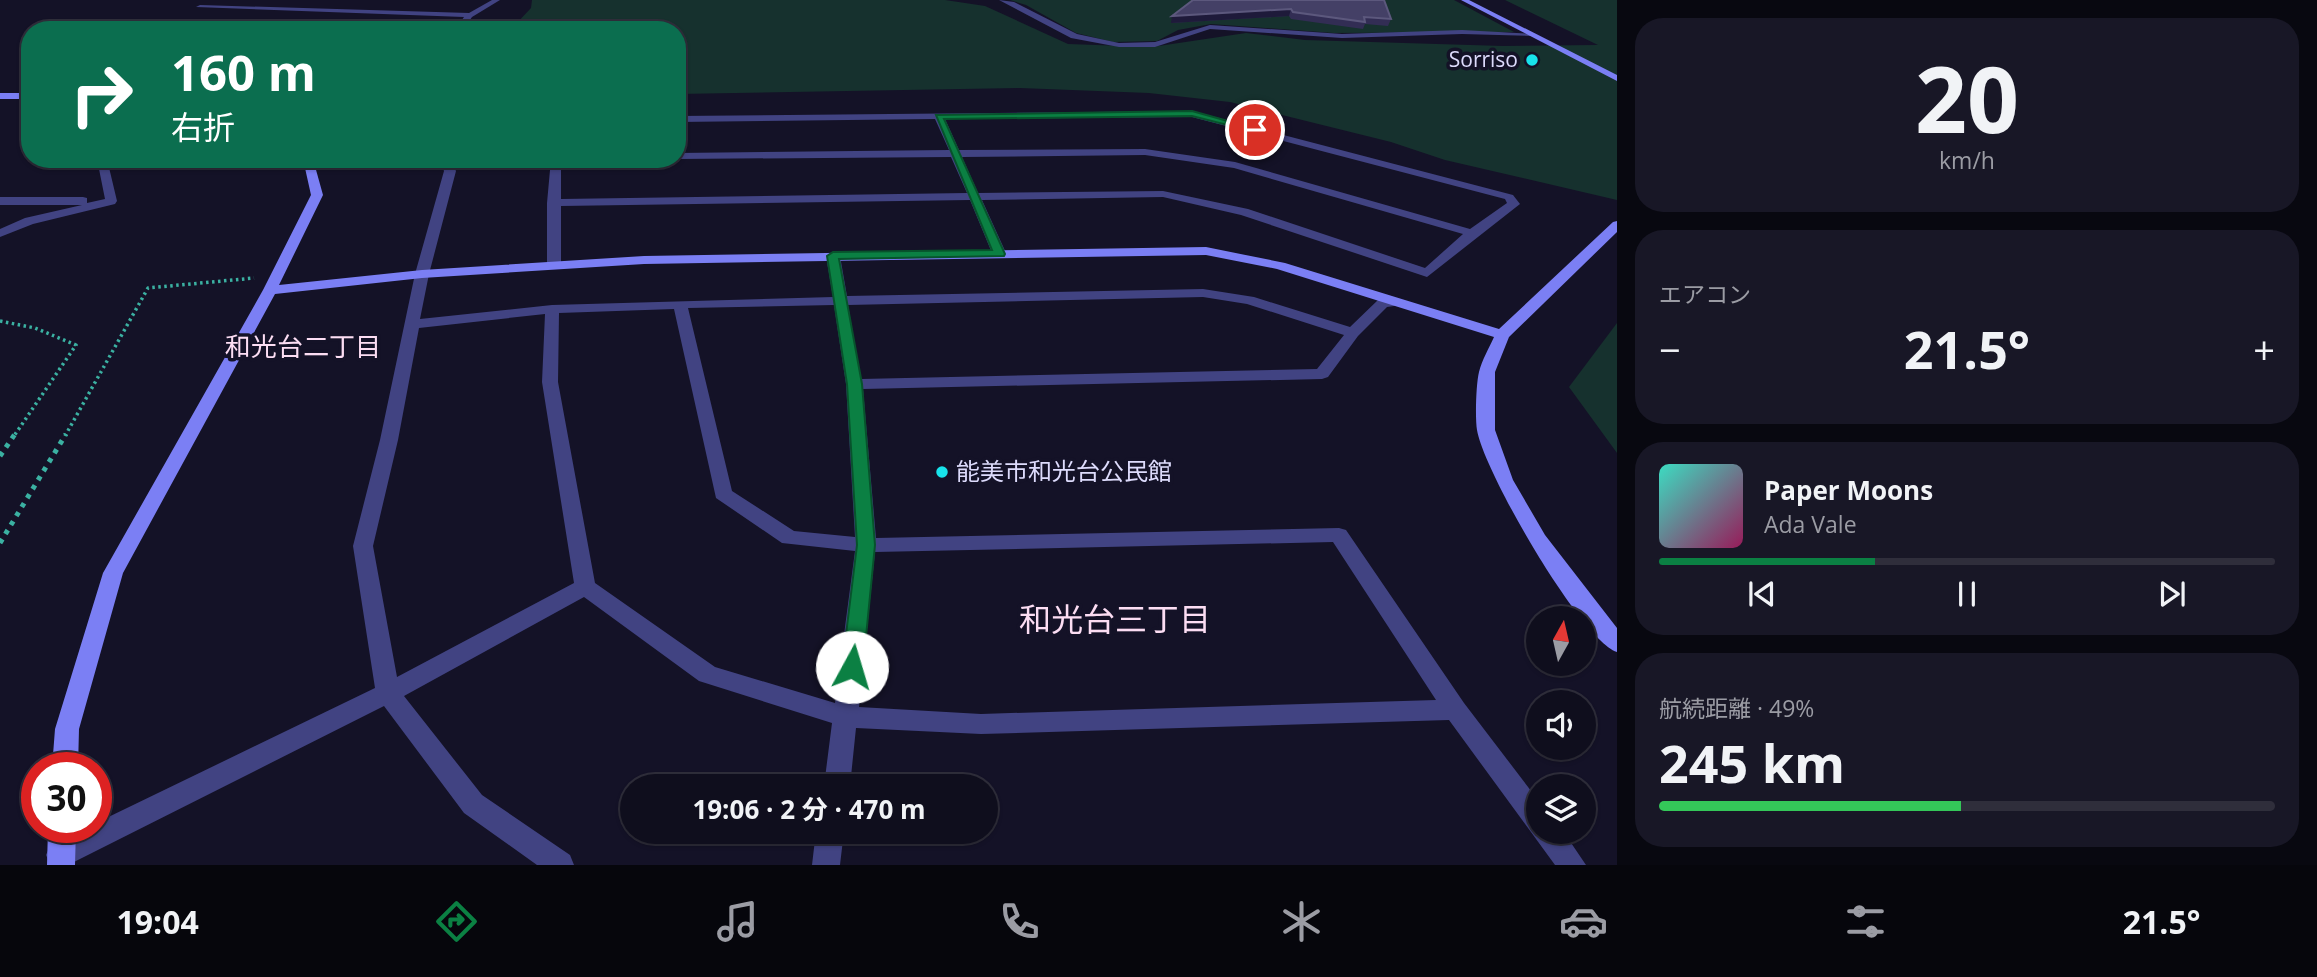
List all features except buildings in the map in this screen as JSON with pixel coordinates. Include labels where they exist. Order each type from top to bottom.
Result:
[{"type":"street","points":[[190,12],[219,0]]},
{"type":"street","points":[[464,21],[497,0]]},
{"type":"street","points":[[1002,0],[1018,5],[1072,35],[1119,44],[1162,43],[1190,30],[1210,27],[1342,36],[1462,32],[1531,34]]},
{"type":"street","points":[[1464,0],[1617,78]]},
{"type":"street","points":[[200,8],[470,15]]},
{"type":"street","points":[[168,21],[180,16]]},
{"type":"street","points":[[0,96],[21,96]]},
{"type":"street","points":[[554,203],[1163,194],[1244,212],[1427,273],[1472,233],[1514,204],[1509,197],[1192,114],[686,119]]},
{"type":"street","points":[[939,117],[999,254]]},
{"type":"street","points":[[686,156],[1145,152],[1235,165],[1472,233]]},
{"type":"street","points":[[104,168],[111,201]]},
{"type":"street","points":[[65,752],[66,729],[113,573],[273,283],[317,195],[310,168]]},
{"type":"street","points":[[448,168],[450,171],[422,274],[389,440],[363,546],[388,693],[473,804],[560,865]]},
{"type":"street","points":[[554,265],[556,168]]},
{"type":"street","points":[[0,201],[111,201]]},
{"type":"street","points":[[0,233],[29,221],[111,201]]},
{"type":"street","points":[[1617,225],[1502,335],[1487,372],[1486,430],[1504,480],[1537,539],[1594,619],[1617,643]]},
{"type":"street","points":[[273,283],[644,260],[1206,251],[1280,266],[1502,335]]},
{"type":"street","points":[[833,256],[854,384],[866,545],[839,774]]},
{"type":"street","points":[[414,324],[552,309],[1203,293],[1249,300],[1353,333]]},
{"type":"street","points":[[854,384],[1322,374],[1353,333],[1383,303],[1395,302]]},
{"type":"street","points":[[680,304],[723,494],[789,538],[866,545],[1339,535],[1455,710],[1526,805]]},
{"type":"street","points":[[552,309],[550,382],[585,587],[706,674],[847,717],[981,724],[1455,710]]},
{"type":"street","points":[[61,849],[388,693],[585,587]]},
{"type":"street","points":[[826,865],[828,844]]},
{"type":"street","points":[[1556,844],[1572,865]]},
{"type":"path","points":[[0,543],[63,440],[148,288],[273,283]]},
{"type":"path","points":[[0,321],[36,328],[76,345],[0,456]]},
{"type":"green space","points":[[532,0],[945,0],[985,6],[1068,44],[1152,47],[1246,33],[1305,40],[1503,46],[1598,45],[1505,0],[1617,0],[1617,200],[1445,160],[1391,142],[1230,102],[1149,93],[1020,88],[686,94],[686,21],[519,21],[531,8]]},
{"type":"green space","points":[[1010,0],[1454,0],[1514,32],[1334,33],[1211,24],[1178,30],[1157,41],[1113,42],[1076,33],[1026,5]]},
{"type":"green space","points":[[1617,323],[1617,453],[1569,387]]},
{"type":"place","name":"Sorriso","points":[[1532,60]]},
{"type":"place","name":"能美市和光台公民館","points":[[942,472]]},
{"type":"district","name":"和光台二丁目","points":[[303,347]]},
{"type":"district","name":"和光台三丁目","points":[[1115,620]]},
{"type":"route","points":[[852,667],[866,545],[854,384],[833,256],[999,254],[939,117],[1192,114],[1255,130]]}]
